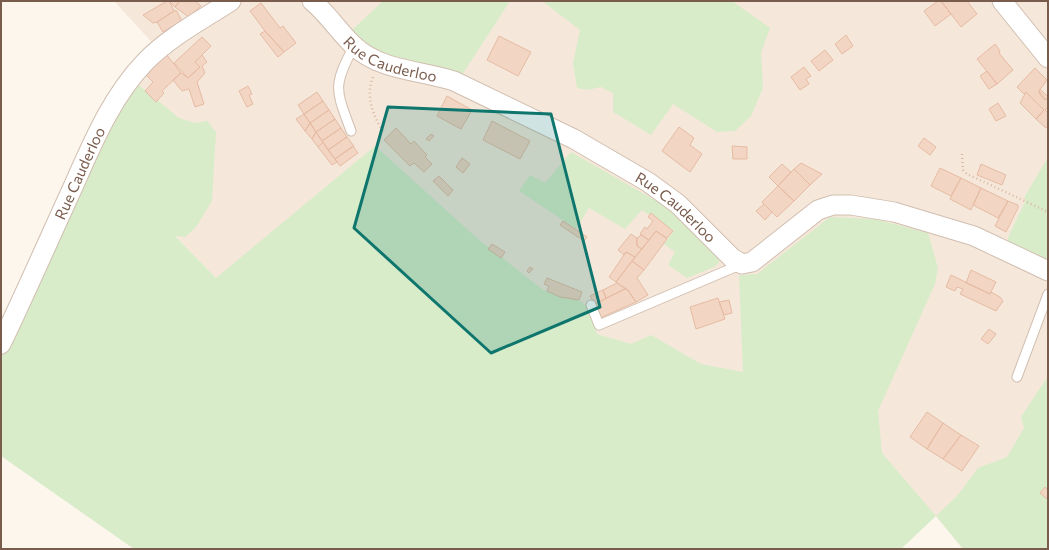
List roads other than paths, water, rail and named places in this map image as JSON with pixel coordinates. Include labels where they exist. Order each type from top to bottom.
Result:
[{"type":"street","name":"Rue Cauderloo","points":[[1,344],[85,160],[113,105],[137,71],[158,49],[231,1]]},
{"type":"street","name":"Rue Cauderloo","points":[[312,1],[354,46],[368,56],[379,62],[454,81],[574,139],[664,193],[732,258],[742,264]]},
{"type":"street","points":[[1002,1],[1048,58]]},
{"type":"street","points":[[742,264],[752,262],[818,210],[833,205],[850,205],[894,212],[974,236],[1048,271]]},
{"type":"lane","points":[[352,131],[338,90],[343,67],[354,46]]},
{"type":"lane","points":[[591,305],[599,325],[742,264]]},
{"type":"lane","points":[[1018,377],[1048,294]]}]
